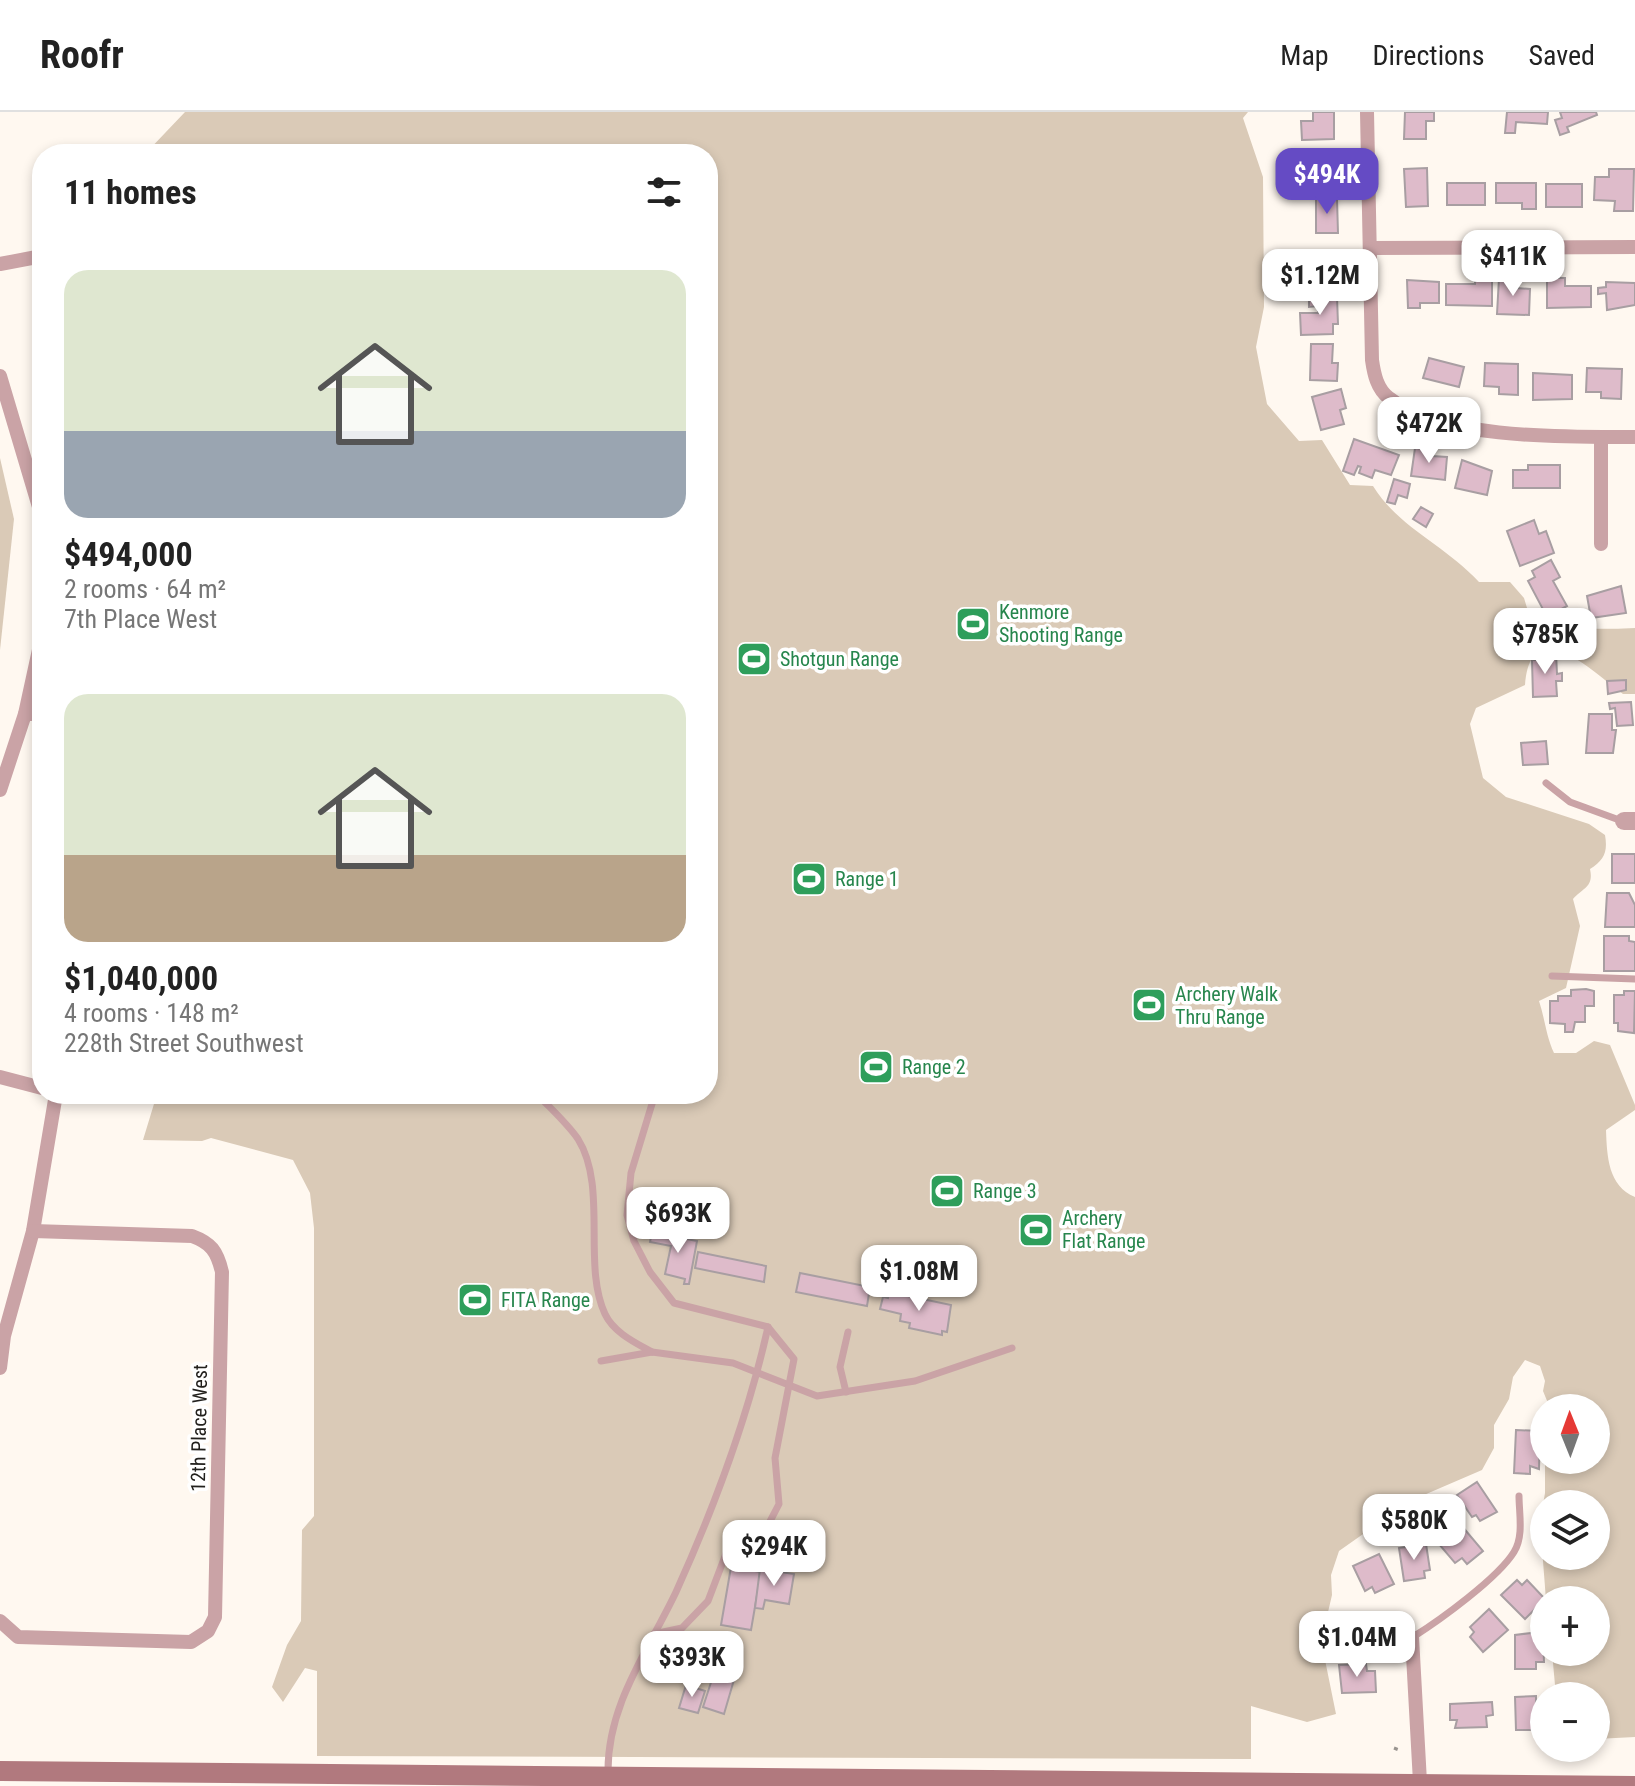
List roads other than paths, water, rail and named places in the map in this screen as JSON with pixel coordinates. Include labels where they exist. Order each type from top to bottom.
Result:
[{"type":"main road","points":[[0,1771],[431,1781],[608,1775],[1635,1786]]},
{"type":"street","points":[[1367,112],[1372,360],[1376,380],[1387,397],[1409,410],[1510,434],[1635,437]]},
{"type":"street","points":[[1370,248],[1635,247]]},
{"type":"street","points":[[0,264],[32,258]]},
{"type":"street","points":[[0,376],[32,483]]},
{"type":"street","points":[[1601,437],[1601,544]]},
{"type":"street","points":[[0,790],[25,714],[32,682]]},
{"type":"street","points":[[25,714],[32,714]]},
{"type":"street","points":[[0,1077],[32,1085]]},
{"type":"street","points":[[0,1368],[4,1336],[33,1231],[54,1104]]},
{"type":"street","name":"12th Place West","points":[[0,1621],[18,1637],[191,1642],[208,1631],[215,1617],[222,1272],[218,1256],[210,1243],[192,1236],[33,1231]]},
{"type":"street","points":[[1412,1637],[1420,1782]]},
{"type":"lane","points":[[1546,783],[1570,802],[1630,821]]},
{"type":"lane","points":[[1552,976],[1635,979]]},
{"type":"lane","points":[[546,1104],[579,1140],[589,1173],[598,1282],[605,1315],[623,1335],[652,1352]]},
{"type":"lane","points":[[652,1104],[631,1173],[627,1215],[634,1241],[650,1272],[674,1303],[768,1327],[794,1359],[775,1458],[779,1504],[764,1533],[727,1551],[708,1601],[682,1628],[654,1634]]},
{"type":"lane","points":[[608,1775],[613,1726],[632,1675],[697,1540],[758,1370],[768,1327]]},
{"type":"lane","points":[[846,1392],[840,1367],[848,1332]]},
{"type":"lane","points":[[601,1361],[652,1352],[733,1363],[758,1370],[817,1396],[915,1381],[1012,1348]]},
{"type":"lane","points":[[1412,1637],[1450,1613],[1515,1551],[1520,1533],[1519,1496]]},
{"type":"place","name":"Kenmore Shooting Range","points":[[973,624]]},
{"type":"place","name":"Shotgun Range","points":[[754,659]]},
{"type":"place","name":"Range 1","points":[[809,879]]},
{"type":"place","name":"Archery Walk Thru Range","points":[[1149,1005]]},
{"type":"place","name":"Range 2","points":[[876,1067]]},
{"type":"place","name":"Range 3","points":[[947,1191]]},
{"type":"place","name":"Archery Flat Range","points":[[1036,1230]]},
{"type":"place","name":"FITA Range","points":[[475,1300]]}]
